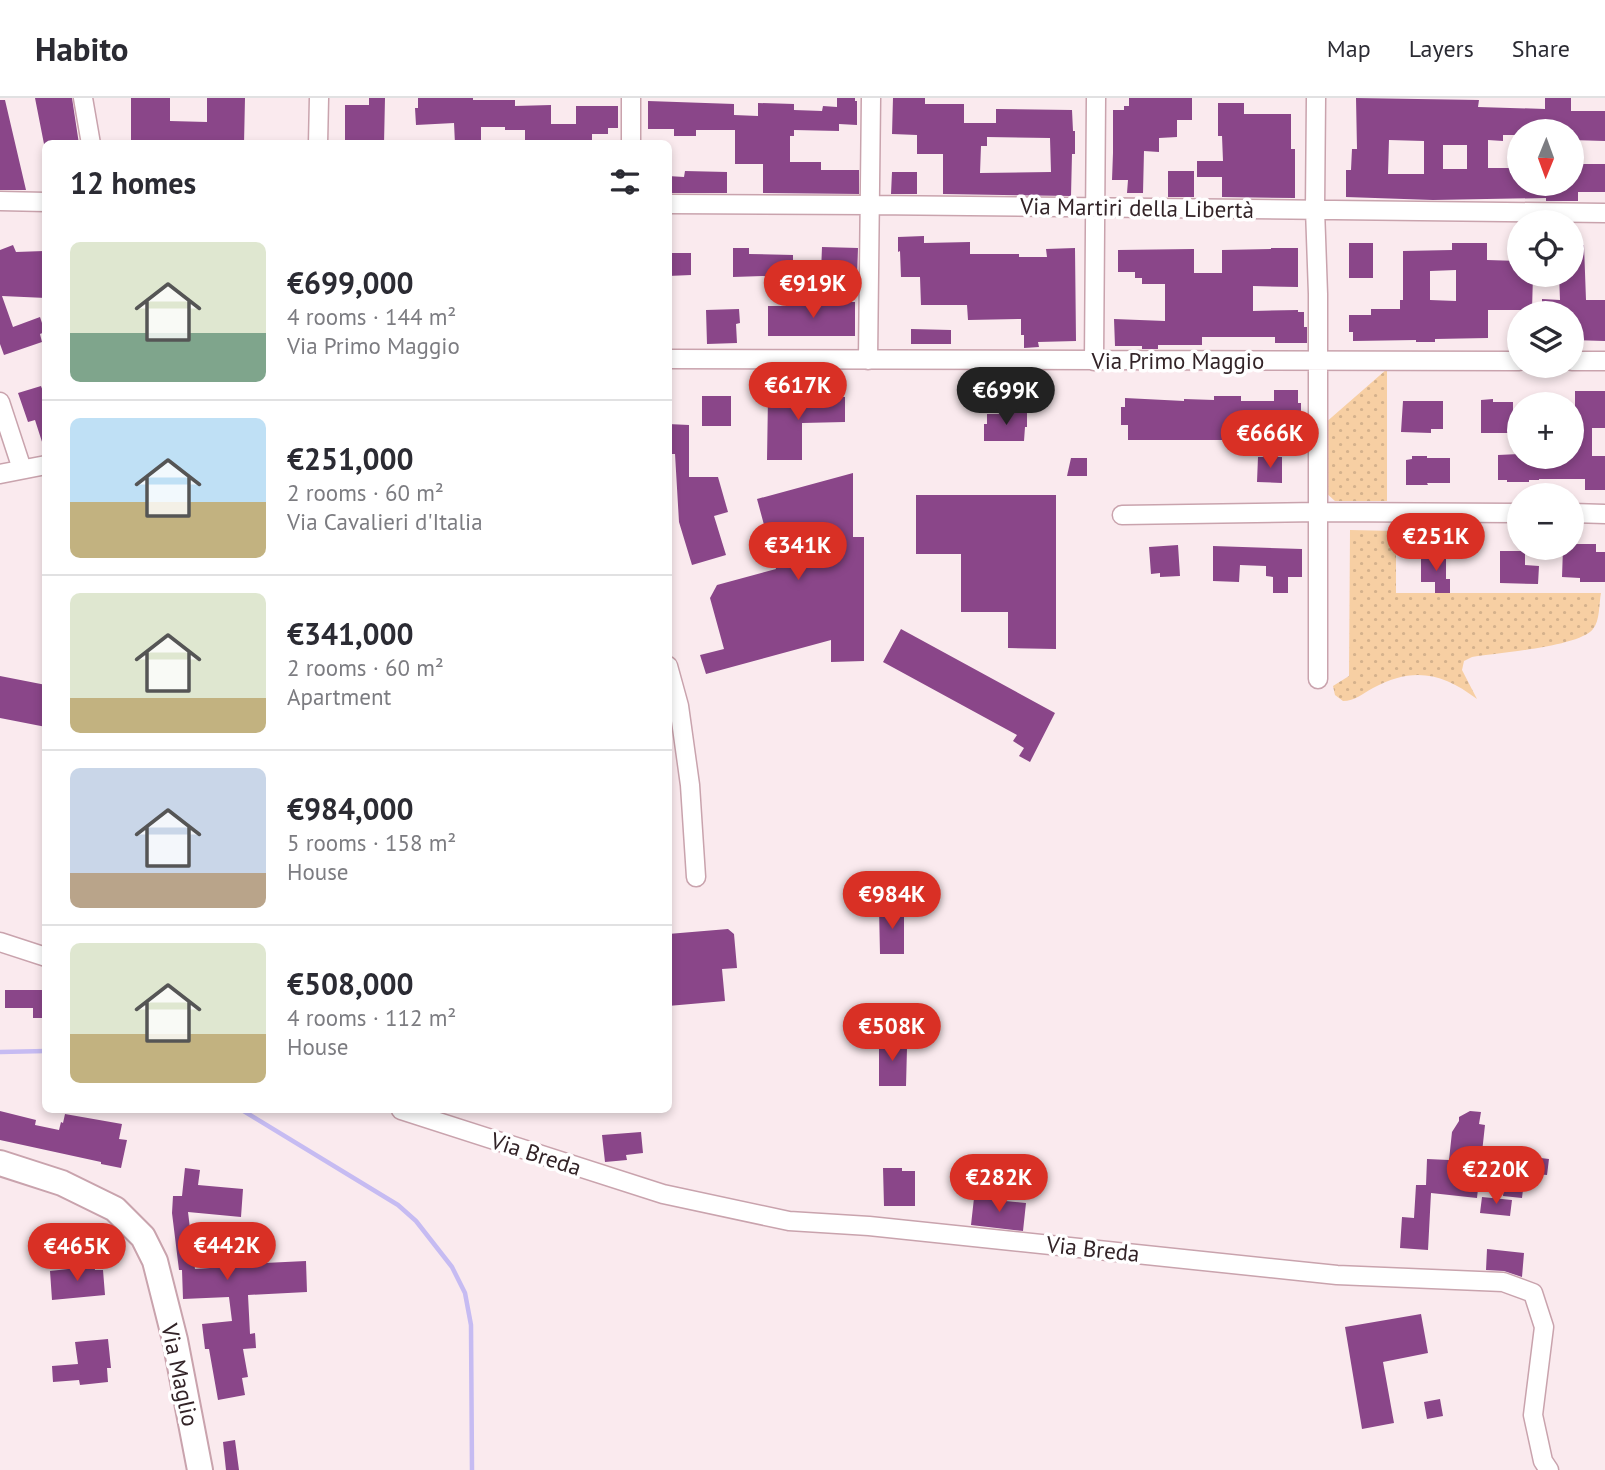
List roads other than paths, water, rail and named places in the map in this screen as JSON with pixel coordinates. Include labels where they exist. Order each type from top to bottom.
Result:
[{"type":"main road","name":"Via Maglio","points":[[0,1163],[62,1183],[115,1209],[144,1237],[155,1261],[175,1340],[200,1470]]},
{"type":"street","points":[[83,98],[90,140]]},
{"type":"street","points":[[318,140],[319,98]]},
{"type":"street","points":[[631,98],[631,140]]},
{"type":"street","points":[[868,360],[871,98]]},
{"type":"street","points":[[1094,361],[1096,98]]},
{"type":"street","points":[[1316,98],[1318,679]]},
{"type":"street","points":[[0,201],[42,202]]},
{"type":"street","name":"Via Martiri della Libertà","points":[[672,205],[1605,213]]},
{"type":"street","name":"Via Primo Maggio","points":[[672,359],[1507,361]]},
{"type":"street","points":[[1584,361],[1605,361]]},
{"type":"street","points":[[0,402],[22,469]]},
{"type":"street","points":[[0,474],[42,465]]},
{"type":"street","points":[[1122,515],[1507,513]]},
{"type":"street","points":[[1584,513],[1605,514]]},
{"type":"street","points":[[672,681],[679,706],[691,785],[696,877]]},
{"type":"street","points":[[0,942],[42,956]]},
{"type":"street","name":"Via Breda","points":[[410,1113],[663,1194],[789,1221],[880,1227],[1337,1275],[1503,1282],[1533,1293],[1544,1327],[1533,1415],[1543,1461],[1549,1470]]},
{"type":"waterway","points":[[0,1052],[42,1051]]},
{"type":"waterway","points":[[247,1113],[398,1205],[416,1221],[452,1267],[465,1293],[471,1325],[472,1470]]}]
